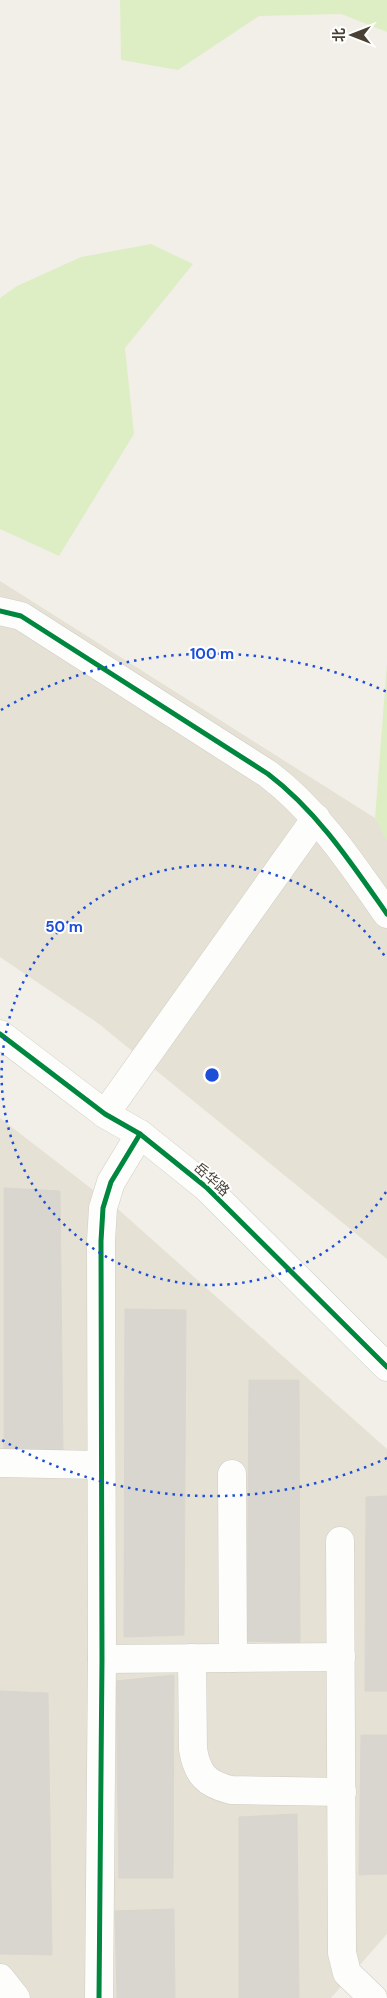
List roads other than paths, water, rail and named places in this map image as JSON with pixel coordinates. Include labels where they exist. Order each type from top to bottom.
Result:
[{"type":"street","points":[[0,611],[21,616],[268,774],[286,788],[316,818],[387,914]]},
{"type":"street","points":[[105,1114],[316,818]]},
{"type":"street","name":"岳华路","points":[[0,1034],[105,1114],[140,1134],[206,1186],[387,1367]]},
{"type":"street","points":[[99,1998],[102,1658],[100,1250],[103,1208],[111,1182],[140,1134]]},
{"type":"street","points":[[0,1463],[100,1465]]},
{"type":"street","points":[[232,1474],[233,1658]]},
{"type":"street","points":[[340,1540],[342,1953],[347,1973],[373,1998]]},
{"type":"street","points":[[102,1658],[341,1657]]},
{"type":"street","points":[[192,1658],[193,1749],[195,1762],[201,1774],[207,1780],[219,1787],[231,1790],[342,1792]]},
{"type":"street","points":[[0,1978],[16,1998]]},
{"type":"street","points":[[380,1998],[387,1989]]}]
